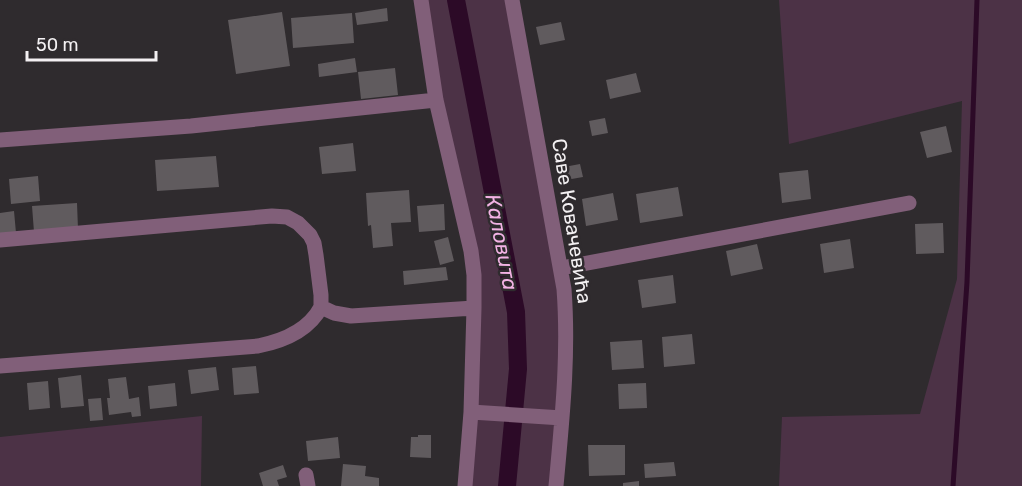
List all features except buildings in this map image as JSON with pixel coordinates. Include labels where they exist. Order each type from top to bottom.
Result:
[{"type":"street","points":[[421,0],[436,100],[471,250],[474,275],[471,412],[465,486]]},
{"type":"street","name":"Саве Ковачевића","points":[[512,0],[561,268],[566,314],[566,367],[554,418],[556,486]]},
{"type":"street","points":[[0,140],[191,126],[436,100]]},
{"type":"street","points":[[561,268],[909,203]]},
{"type":"street","points":[[0,240],[272,216],[287,217],[298,223],[310,235],[314,243],[321,295],[321,307],[315,318],[303,328],[280,340],[258,346],[0,366]]},
{"type":"street","points":[[321,307],[351,316],[474,308]]},
{"type":"street","points":[[471,412],[554,418]]},
{"type":"shaded area","points":[[421,0],[512,0],[561,268],[554,486],[465,486],[474,308]]},
{"type":"shaded area","points":[[779,0],[1022,0],[1022,486],[779,486],[782,417],[920,414],[957,279],[962,101],[789,144]]},
{"type":"shaded area","points":[[202,416],[201,486],[0,486],[0,437]]},
{"type":"waterway","name":"Каловита","points":[[456,0],[516,312],[518,369],[507,486]]},
{"type":"waterway","points":[[953,486],[967,282],[977,0]]}]
